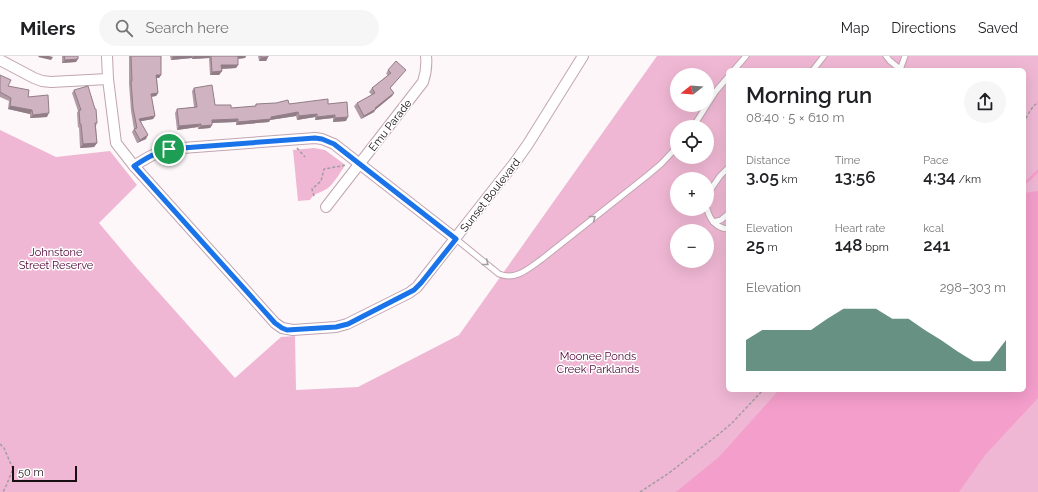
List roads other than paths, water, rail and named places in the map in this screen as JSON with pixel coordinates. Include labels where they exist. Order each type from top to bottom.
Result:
[{"type":"street","name":"Sunset Boulevard","points":[[107,56],[108,79],[116,143],[134,166],[275,323],[287,330],[336,327],[348,324],[410,293],[421,283],[516,161],[583,56]]},
{"type":"street","name":"Emu Parade","points":[[326,207],[422,82],[427,68],[426,56]]},
{"type":"street","points":[[0,60],[42,81],[51,82],[108,79]]},
{"type":"street","points":[[134,166],[162,150],[315,138],[322,139],[334,144],[456,239]]},
{"type":"lane","points":[[736,68],[746,56]]},
{"type":"lane","points":[[815,68],[824,56]]},
{"type":"lane","points":[[886,56],[898,68]]},
{"type":"lane","points":[[901,68],[905,56]]},
{"type":"lane","points":[[697,120],[716,91],[726,79]]},
{"type":"lane","points":[[456,239],[499,274],[506,276],[518,274],[527,270],[542,259],[648,175],[670,154]]},
{"type":"lane","points":[[714,184],[726,170]]},
{"type":"lane","points":[[709,216],[713,222],[726,229]]},
{"type":"lane","points":[[713,222],[721,220],[726,216]]},
{"type":"waterway","points":[[1026,182],[1038,171]]},
{"type":"park label","name":"Johnstone Street Reserve","points":[[56,258]]},
{"type":"park label","name":"Moonee Ponds Creek Parklands","points":[[598,362]]}]
